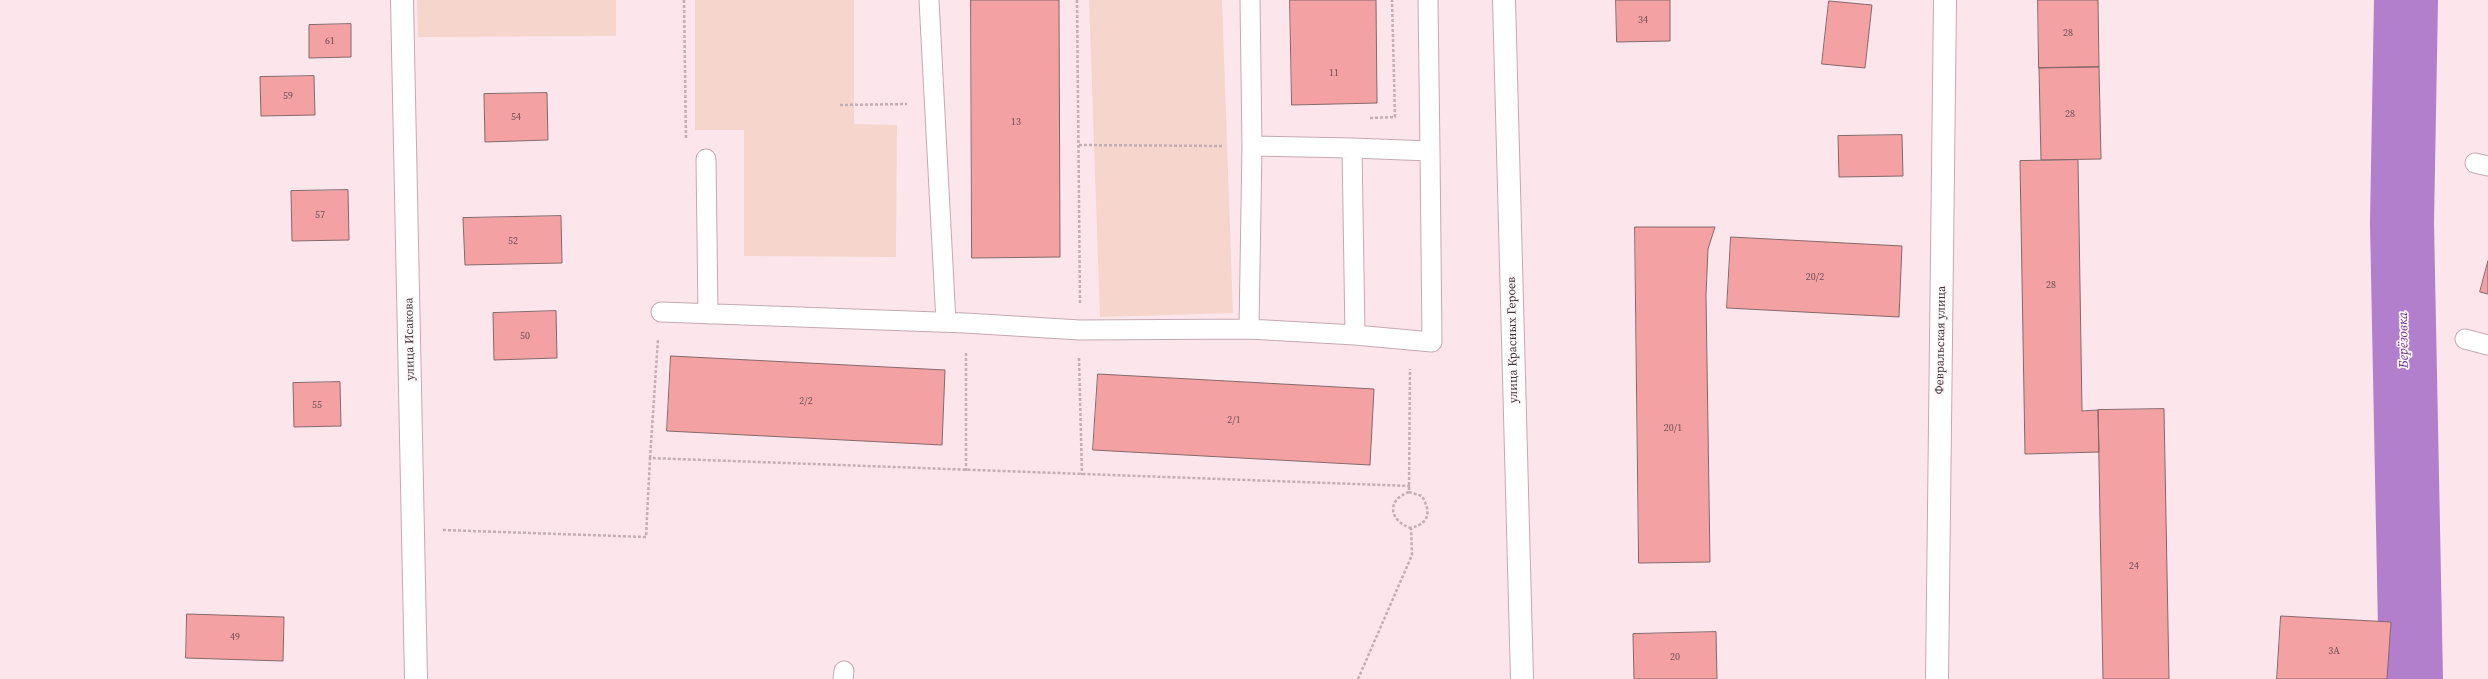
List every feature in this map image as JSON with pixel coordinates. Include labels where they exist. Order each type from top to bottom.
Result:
[{"type":"street","name":"улица Исакова","points":[[402,0],[416,679]]},
{"type":"street","name":"улица Красных Героев","points":[[1504,0],[1522,679]]},
{"type":"street","name":"Февральская улица","points":[[1937,679],[1945,0]]},
{"type":"lane","points":[[929,0],[946,322]]},
{"type":"lane","points":[[1249,329],[1252,146],[1250,0]]},
{"type":"lane","points":[[660,312],[946,322],[1080,330],[1249,329],[1355,335],[1432,342],[1428,0]]},
{"type":"lane","points":[[1252,146],[1430,151]]},
{"type":"lane","points":[[1352,148],[1355,335]]},
{"type":"lane","points":[[706,159],[708,314]]},
{"type":"lane","points":[[2465,339],[2488,345]]},
{"type":"path","points":[[684,0],[686,159],[706,159]]},
{"type":"path","points":[[1077,0],[1082,475]]},
{"type":"path","points":[[1365,118],[1395,118],[1392,0]]},
{"type":"path","points":[[840,105],[934,104]]},
{"type":"path","points":[[1079,145],[1252,146]]},
{"type":"path","points":[[414,529],[646,538],[658,334]]},
{"type":"path","points":[[1409,492],[1410,362]]},
{"type":"path","points":[[650,458],[1410,486]]},
{"type":"path","points":[[1409,492],[1422,496],[1428,507],[1427,517],[1420,526],[1411,528],[1400,524],[1394,515],[1394,504],[1400,495],[1409,492]]},
{"type":"path","points":[[1358,679],[1412,554],[1411,528]]},
{"type":"shaded area","points":[[417,0],[616,0],[616,36],[418,37]]},
{"type":"shaded area","points":[[695,0],[854,0],[854,124],[897,125],[896,257],[744,256],[744,130],[695,130]]},
{"type":"shaded area","points":[[1089,0],[1222,0],[1233,313],[1100,317]]},
{"type":"building","points":[[971,0],[1059,0],[1060,257],[972,258]]},
{"type":"building","points":[[1290,0],[1376,0],[1377,103],[1292,105]]},
{"type":"building","points":[[1616,0],[1670,0],[1670,41],[1617,42]]},
{"type":"building","points":[[2038,0],[2098,0],[2099,67],[2039,68]]},
{"type":"building","points":[[1829,1],[1872,5],[1865,68],[1822,64]]},
{"type":"building","points":[[351,24],[351,57],[309,58],[309,25]]},
{"type":"building","points":[[2099,67],[2101,159],[2041,160],[2039,68]]},
{"type":"building","points":[[314,76],[315,115],[261,116],[260,77]]},
{"type":"building","points":[[547,93],[548,140],[485,142],[484,94]]},
{"type":"building","points":[[1902,135],[1903,176],[1839,177],[1838,136]]},
{"type":"building","points":[[2078,160],[2082,411],[2098,410],[2099,452],[2025,454],[2020,161]]},
{"type":"building","points":[[348,190],[349,240],[292,241],[291,191]]},
{"type":"building","points":[[561,216],[562,263],[465,265],[463,218]]},
{"type":"building","points":[[1635,227],[1715,227],[1708,249],[1706,295],[1710,562],[1639,563]]},
{"type":"building","points":[[1731,237],[1902,246],[1899,317],[1727,308]]},
{"type":"building","points":[[2488,261],[2488,294],[2480,292]]},
{"type":"building","points":[[556,311],[557,358],[494,360],[493,313]]},
{"type":"building","points":[[671,356],[945,370],[942,445],[667,431]]},
{"type":"building","points":[[1098,374],[1374,389],[1370,465],[1093,450]]},
{"type":"building","points":[[340,382],[341,426],[294,427],[293,383]]},
{"type":"building","points":[[2164,409],[2169,679],[2103,679],[2098,410]]},
{"type":"building","points":[[187,614],[284,617],[283,661],[186,658]]},
{"type":"building","points":[[2281,616],[2391,622],[2387,679],[2277,679]]},
{"type":"building","points":[[1716,632],[1717,679],[1634,679],[1633,634]]},
{"type":"waterway","name":"Берёзовка","points":[[2406,0],[2402,223],[2411,679]]}]
